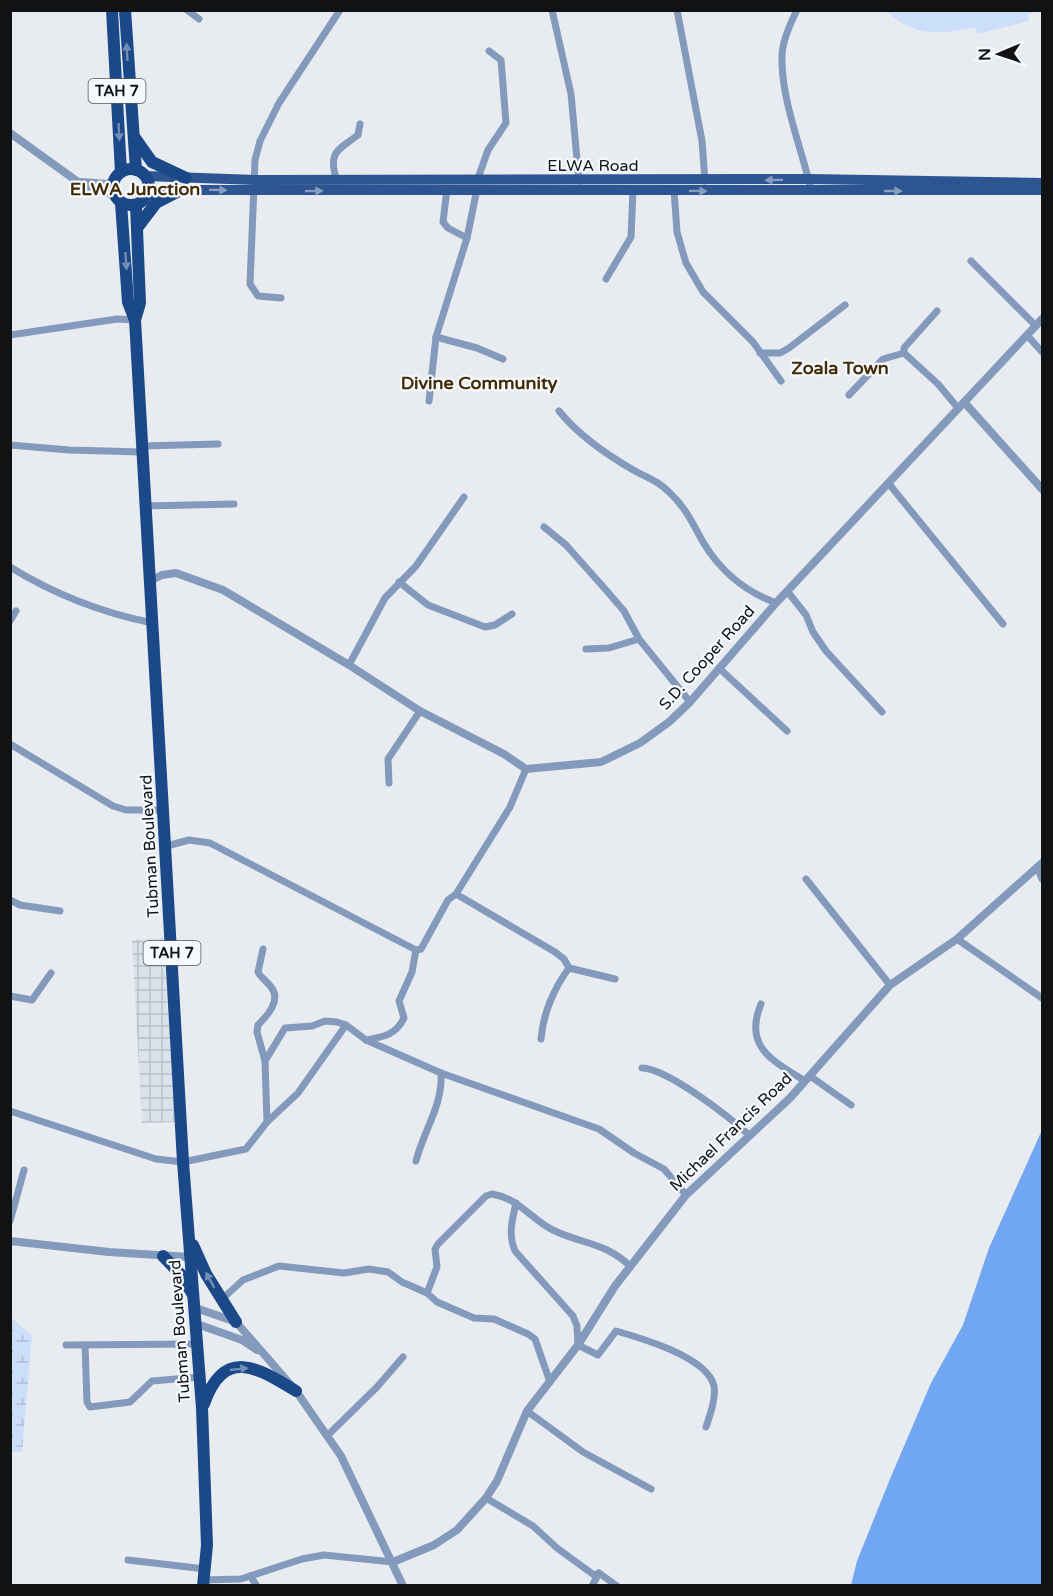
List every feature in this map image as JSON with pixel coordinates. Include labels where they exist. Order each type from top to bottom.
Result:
[{"type":"highway","name":"TAH 7","points":[[112,10],[118,176]]},
{"type":"highway","name":"TAH 7","points":[[125,10],[131,132]]},
{"type":"highway","points":[[131,132],[140,173],[149,185],[147,195],[136,205],[118,199],[118,176],[140,173]]},
{"type":"highway","points":[[131,132],[152,162],[183,184],[156,203],[137,228]]},
{"type":"highway","name":"Tubman Boulevard","points":[[118,199],[128,302],[135,320],[167,846],[183,1162],[202,1408],[204,1578]]},
{"type":"highway","name":"Tubman Boulevard","points":[[135,320],[140,303],[136,205]]},
{"type":"highway","points":[[189,1236],[221,1300],[236,1322]]},
{"type":"highway","points":[[163,1257],[181,1275],[195,1303]]},
{"type":"highway","points":[[202,1408],[209,1390],[229,1370],[246,1367],[261,1370],[296,1391]]},
{"type":"main road","name":"ELWA Road","points":[[140,173],[183,184],[256,186],[447,189],[477,185],[579,181],[705,181],[1042,190]]},
{"type":"main road","name":"ELWA Road","points":[[256,186],[337,181],[674,190],[810,185],[1042,183]]},
{"type":"main road","name":"ELWA Road","points":[[147,195],[183,184]]},
{"type":"street","points":[[188,10],[199,19]]},
{"type":"street","points":[[281,298],[258,296],[250,284],[256,186],[255,160],[267,124],[340,10]]},
{"type":"street","points":[[552,10],[571,94],[579,181]]},
{"type":"street","points":[[677,10],[702,141],[705,181]]},
{"type":"street","points":[[796,10],[787,31],[782,54],[784,82],[810,185]]},
{"type":"street","points":[[429,401],[430,368],[436,337],[466,238],[477,185],[488,150],[506,123],[501,60],[489,51]]},
{"type":"street","points":[[337,181],[333,171],[334,155],[339,147],[358,135],[360,124]]},
{"type":"street","points":[[10,133],[85,187],[118,199]]},
{"type":"street","points":[[79,182],[98,184],[118,176]]},
{"type":"street","points":[[447,189],[443,222],[466,238]]},
{"type":"street","points":[[606,279],[631,237],[633,190]]},
{"type":"street","points":[[674,190],[677,232],[686,263],[709,300],[760,353],[781,381]]},
{"type":"street","points":[[971,261],[1036,326]]},
{"type":"street","points":[[760,353],[780,353],[789,348],[844,305]]},
{"type":"street","points":[[904,353],[904,348],[937,311]]},
{"type":"street","points":[[10,335],[117,319],[135,320]]},
{"type":"street","name":"S.D. Cooper Road","points":[[526,769],[602,762],[640,743],[669,722],[690,702],[776,603],[1042,319]]},
{"type":"street","points":[[1027,335],[1042,352]]},
{"type":"street","points":[[436,337],[477,348],[503,359]]},
{"type":"street","points":[[849,395],[883,359],[904,353]]},
{"type":"street","points":[[904,353],[961,405],[1042,489]]},
{"type":"street","points":[[559,411],[571,426],[610,455],[659,483],[692,518],[710,553],[739,585],[751,594],[776,603]]},
{"type":"street","points":[[10,445],[142,449],[218,444]]},
{"type":"street","points":[[889,484],[1004,624]]},
{"type":"street","points":[[349,665],[385,598],[416,566],[464,497]]},
{"type":"street","points":[[145,506],[234,504]]},
{"type":"street","points":[[544,527],[566,545],[624,611],[639,639],[690,702]]},
{"type":"street","points":[[10,567],[84,604],[119,616],[153,623]]},
{"type":"street","points":[[150,581],[162,575],[176,573],[223,590],[349,665],[420,711],[504,754],[526,769],[510,807],[456,894],[448,900],[421,949],[416,950],[210,843],[189,840],[167,846]]},
{"type":"street","points":[[399,582],[428,605],[485,627],[495,626],[513,614]]},
{"type":"street","points":[[788,592],[806,615],[813,632],[826,651],[882,712]]},
{"type":"street","points":[[10,621],[16,611]]},
{"type":"street","points":[[586,650],[609,648],[639,639]]},
{"type":"street","points":[[719,668],[787,731]]},
{"type":"street","points":[[389,783],[388,759],[420,711]]},
{"type":"street","points":[[10,744],[113,806],[126,810],[164,810]]},
{"type":"street","points":[[1040,865],[1042,879]]},
{"type":"street","name":"Michael Francis Road","points":[[393,1562],[434,1545],[457,1530],[486,1498],[497,1481],[527,1411],[578,1345],[630,1266],[686,1195],[748,1134],[768,1119],[890,985],[957,939],[1040,865]]},
{"type":"street","points":[[806,879],[890,985]]},
{"type":"street","points":[[456,894],[555,952],[564,959],[569,968],[615,979]]},
{"type":"street","points":[[10,900],[20,905],[60,911]]},
{"type":"street","points":[[957,939],[1042,998]]},
{"type":"street","points":[[263,949],[258,972],[272,987],[274,999],[269,1015],[258,1025],[257,1032],[266,1061],[267,1122]]},
{"type":"street","points":[[366,1040],[386,1036],[399,1028],[404,1018],[399,1001],[412,972],[416,950]]},
{"type":"street","points":[[541,1039],[542,1025],[569,968]]},
{"type":"street","points":[[10,996],[32,1000],[51,973]]},
{"type":"street","points":[[761,1004],[754,1020],[756,1034],[766,1057],[851,1104]]},
{"type":"street","points":[[266,1061],[285,1028],[312,1026],[325,1021],[346,1025],[366,1040],[441,1073],[599,1129],[634,1153],[664,1169],[686,1195]]},
{"type":"street","points":[[10,1111],[156,1159],[183,1162],[246,1149],[267,1122],[298,1093],[346,1025]]},
{"type":"street","points":[[642,1068],[657,1070],[720,1111],[748,1134]]},
{"type":"street","points":[[416,1161],[424,1134],[441,1097],[441,1073]]},
{"type":"street","points":[[10,1221],[24,1170]]},
{"type":"street","points":[[427,1293],[437,1267],[435,1249],[438,1244],[486,1196],[499,1195],[516,1203],[555,1231],[593,1242],[619,1256],[630,1266]]},
{"type":"street","points":[[516,1203],[510,1240],[515,1251],[573,1316],[577,1326],[578,1345],[598,1355],[616,1331],[669,1347],[682,1355],[707,1375],[713,1384],[712,1406],[706,1427]]},
{"type":"street","points":[[10,1241],[163,1257],[190,1257]]},
{"type":"street","points":[[221,1300],[243,1280],[279,1266],[344,1273],[369,1269],[388,1272],[402,1282],[427,1293],[437,1302],[474,1318],[494,1319],[528,1334],[538,1347],[550,1382]]},
{"type":"street","points":[[195,1303],[236,1322],[296,1391],[327,1436],[362,1498],[403,1586]]},
{"type":"street","points":[[196,1324],[242,1340],[265,1355]]},
{"type":"street","points":[[66,1345],[197,1344]]},
{"type":"street","points":[[85,1345],[87,1402],[90,1407],[130,1402],[152,1381],[200,1377]]},
{"type":"street","points":[[327,1436],[378,1387],[403,1357]]},
{"type":"street","points":[[527,1411],[583,1452],[651,1489]]},
{"type":"street","points":[[486,1498],[533,1526],[557,1548],[594,1575],[599,1573]]},
{"type":"street","points":[[128,1560],[204,1578],[250,1576],[302,1559],[324,1555],[393,1562]]},
{"type":"street","points":[[592,1586],[599,1573]]},
{"type":"street","points":[[599,1573],[617,1586]]},
{"type":"street","points":[[250,1576],[257,1586]]},
{"type":"shaded area","points":[[163,938],[176,1122],[142,1123],[132,940]]},
{"type":"green space","points":[[886,11],[1040,11],[1028,14],[1029,21],[977,34],[975,27],[950,32],[917,30],[907,26]]},
{"type":"green space","points":[[11,1317],[32,1336],[22,1452],[11,1452]]},
{"type":"water","points":[[1042,1130],[1042,1585],[851,1585],[857,1561],[890,1479],[931,1383],[963,1325],[989,1248]]},
{"type":"district","name":"ELWA Junction","points":[[135,189]]},
{"type":"district","name":"Zoala Town","points":[[840,368]]},
{"type":"district","name":"Divine Community","points":[[479,383]]}]
